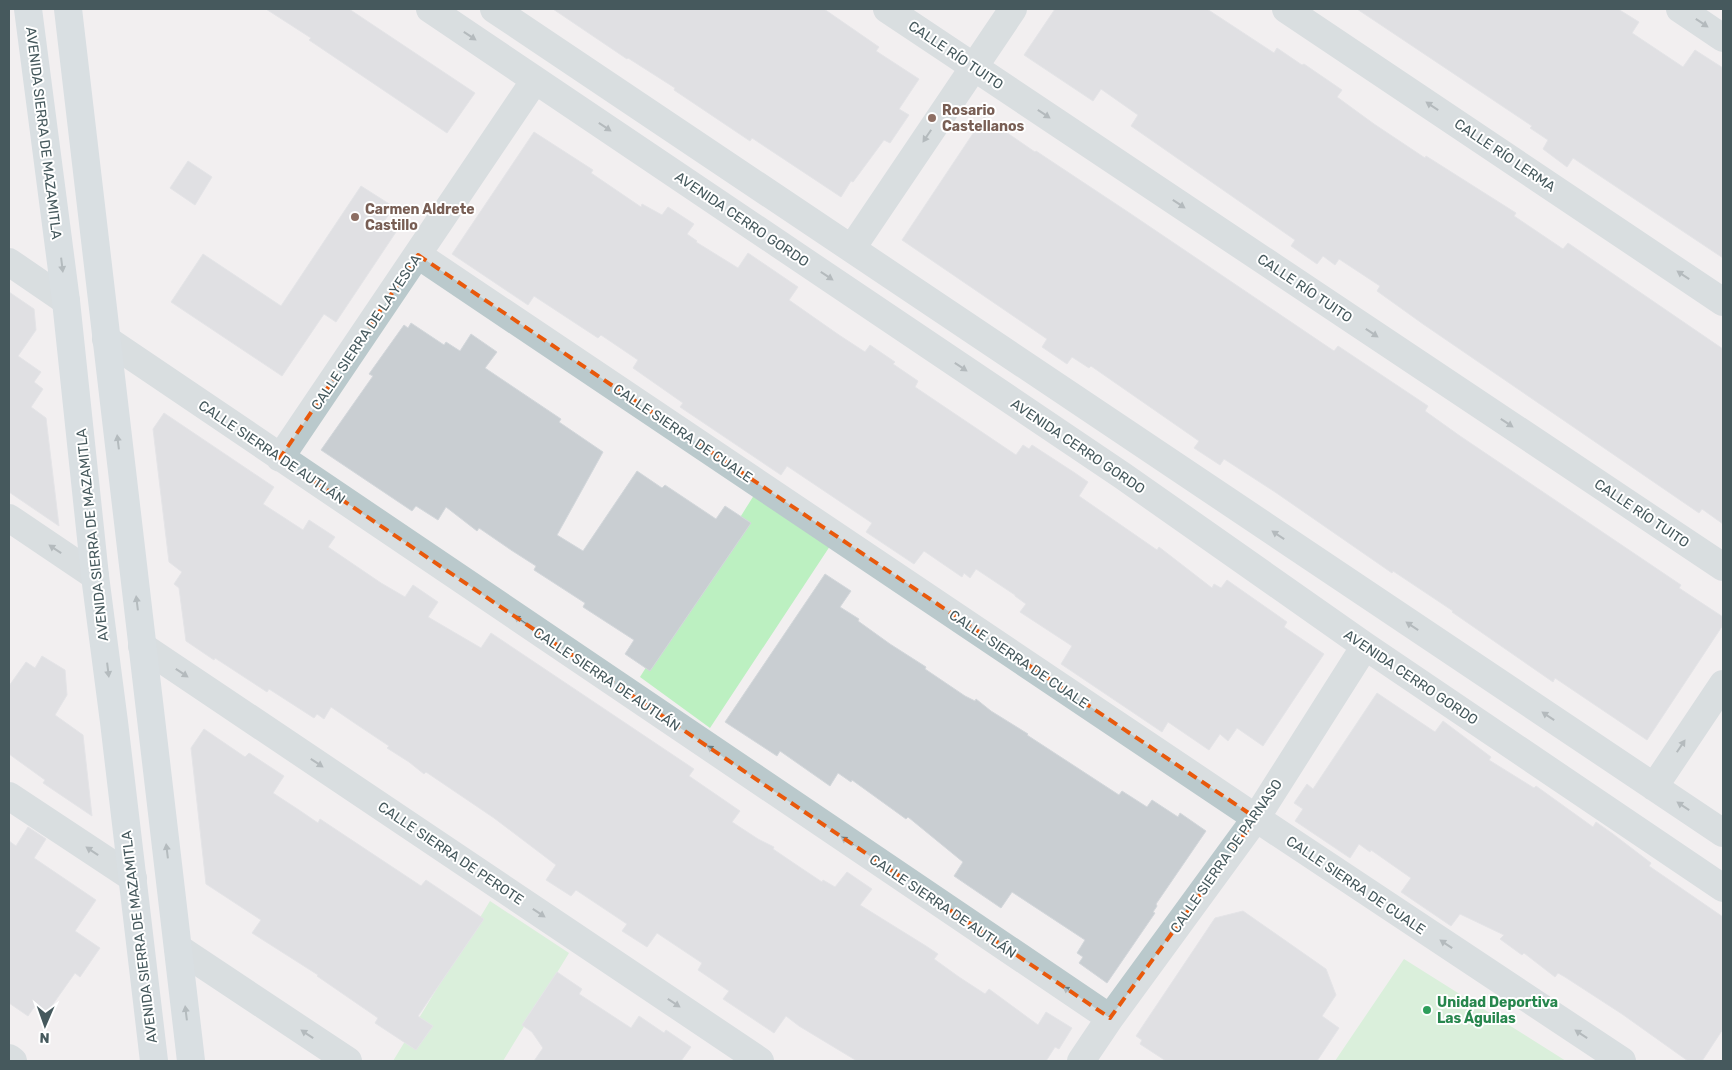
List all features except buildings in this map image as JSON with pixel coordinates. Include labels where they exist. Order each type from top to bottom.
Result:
[{"type":"street","name":"AVENIDA SIERRA DE MAZAMITLA","points":[[28,9],[66,301],[95,576],[154,1061]]},
{"type":"street","points":[[68,9],[191,1061]]},
{"type":"street","name":"AVENIDA CERRO GORDO","points":[[430,9],[1123,476],[1365,646],[1723,888]]},
{"type":"street","points":[[494,9],[1723,833]]},
{"type":"street","name":"CALLE RÍO TUITO","points":[[887,9],[1723,567]]},
{"type":"street","points":[[852,248],[1013,9]]},
{"type":"street","name":"CALLE RÍO LERMA","points":[[1286,9],[1723,302]]},
{"type":"street","points":[[1680,9],[1723,38]]},
{"type":"street","name":"CALLE SIERRA DE LA YESCA","points":[[280,458],[535,80]]},
{"type":"street","name":"CALLE SIERRA DE CUALE","points":[[418,255],[1256,818],[1622,1061]]},
{"type":"street","points":[[9,262],[66,301]]},
{"type":"street","name":"CALLE SIERRA DE AUTLÁN","points":[[106,339],[1110,1018]]},
{"type":"street","points":[[1123,476],[1142,443]]},
{"type":"street","points":[[9,518],[95,576]]},
{"type":"street","name":"CALLE SIERRA DE PEROTE","points":[[142,646],[760,1061]]},
{"type":"street","name":"CALLE SIERRA DE PARNASO","points":[[1080,1061],[1256,818],[1365,646]]},
{"type":"street","points":[[1654,787],[1723,684]]},
{"type":"street","points":[[114,722],[150,717]]},
{"type":"street","points":[[9,796],[132,878]]},
{"type":"street","points":[[178,948],[348,1061]]},
{"type":"street","points":[[9,1058],[13,1061]]},
{"type":"highlighted area","points":[[418,255],[1256,818],[1110,1018],[280,458]]},
{"type":"green space","points":[[756,492],[832,543],[710,728],[640,677]]},
{"type":"green space","points":[[490,901],[569,953],[503,1061],[393,1061]]},
{"type":"green space","name":"Unidad Deportiva Las Águilas","points":[[1404,959],[1566,1061],[1335,1061]]},
{"type":"place","name":"Rosario Castellanos","points":[[932,118]]},
{"type":"place","name":"Carmen Aldrete Castillo","points":[[355,217]]},
{"type":"place","name":"Unidad Deportiva Las Águilas","points":[[1427,1010]]}]
